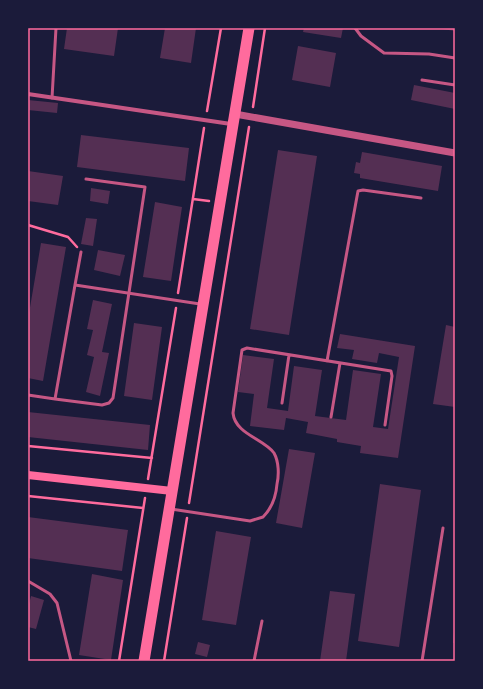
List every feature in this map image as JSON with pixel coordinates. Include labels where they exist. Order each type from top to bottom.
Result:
[{"type":"highway","points":[[144,661],[170,509],[202,304],[249,28]]},
{"type":"main road","points":[[28,475],[172,491]]},
{"type":"street","points":[[28,94],[205,120],[251,117],[455,153]]},
{"type":"lane","points":[[52,98],[56,28]]},
{"type":"lane","points":[[355,28],[361,36],[384,53],[429,54],[455,58]]},
{"type":"lane","points":[[422,80],[455,85]]},
{"type":"lane","points":[[28,395],[102,405],[111,401],[145,187],[86,179]]},
{"type":"lane","points":[[327,361],[358,191],[363,190],[421,198]]},
{"type":"lane","points":[[55,399],[81,252]]},
{"type":"lane","points":[[75,285],[202,304]]},
{"type":"lane","points":[[170,509],[250,521],[263,517],[268,511],[276,493],[279,473],[274,453],[238,426],[233,420],[232,413],[242,350],[247,348],[391,371],[392,376],[384,425]]},
{"type":"lane","points":[[282,403],[289,355]]},
{"type":"lane","points":[[331,417],[340,363]]},
{"type":"lane","points":[[422,661],[443,528]]},
{"type":"lane","points":[[28,581],[50,594],[57,603],[71,661]]},
{"type":"lane","points":[[254,661],[262,621]]},
{"type":"path","points":[[119,661],[221,28]]},
{"type":"path","points":[[164,661],[265,28]]},
{"type":"path","points":[[28,225],[68,237],[81,252]]},
{"type":"path","points":[[28,446],[152,458]]},
{"type":"path","points":[[28,496],[143,508]]},
{"type":"building","points":[[67,28],[118,28],[114,56],[64,49]]},
{"type":"building","points":[[165,28],[196,28],[191,63],[160,58]]},
{"type":"building","points":[[304,28],[343,28],[341,38],[303,32]]},
{"type":"building","points":[[455,28],[455,31],[442,29]]},
{"type":"building","points":[[298,46],[336,53],[330,87],[292,80]]},
{"type":"building","points":[[414,85],[455,93],[455,109],[411,100]]},
{"type":"building","points":[[28,100],[58,103],[57,113],[28,110]]},
{"type":"building","points":[[81,135],[189,148],[185,181],[77,167]]},
{"type":"building","points":[[278,150],[317,156],[289,335],[250,329]]},
{"type":"building","points":[[362,152],[442,166],[438,191],[360,178],[360,174],[354,173],[356,162],[360,163]]},
{"type":"building","points":[[28,171],[63,176],[58,205],[28,201]]},
{"type":"building","points":[[91,188],[110,191],[108,204],[90,201]]},
{"type":"building","points":[[155,202],[182,207],[171,281],[143,277]]},
{"type":"building","points":[[86,218],[97,219],[93,246],[81,244]]},
{"type":"building","points":[[41,243],[66,247],[43,381],[28,378],[28,319]]},
{"type":"building","points":[[98,250],[125,255],[120,276],[94,270]]},
{"type":"building","points":[[93,300],[112,304],[102,352],[109,353],[100,396],[86,392],[94,357],[87,355],[93,330],[87,329]]},
{"type":"building","points":[[134,323],[162,327],[152,400],[124,396]]},
{"type":"building","points":[[446,325],[455,327],[455,407],[433,404]]},
{"type":"building","points":[[340,334],[415,346],[398,458],[360,453],[361,446],[337,442],[337,439],[306,433],[308,422],[286,418],[284,430],[250,426],[254,394],[238,392],[243,355],[274,359],[267,408],[288,411],[294,366],[322,370],[315,416],[346,420],[353,370],[381,374],[373,427],[388,429],[399,357],[379,353],[377,363],[352,359],[354,350],[337,348]]},
{"type":"building","points":[[28,412],[150,425],[148,450],[28,437]]},
{"type":"building","points":[[289,449],[315,453],[302,528],[276,523]]},
{"type":"building","points":[[380,484],[421,490],[399,647],[358,641]]},
{"type":"building","points":[[28,517],[128,530],[122,571],[28,558]]},
{"type":"building","points":[[216,531],[251,537],[236,625],[202,620]]},
{"type":"building","points":[[92,574],[123,580],[111,660],[79,655]]},
{"type":"building","points":[[330,591],[355,594],[346,661],[320,661]]},
{"type":"building","points":[[31,596],[44,600],[36,629],[28,627],[28,608]]},
{"type":"building","points":[[454,632],[455,643],[453,643]]},
{"type":"building","points":[[198,642],[210,645],[207,657],[195,654]]}]
